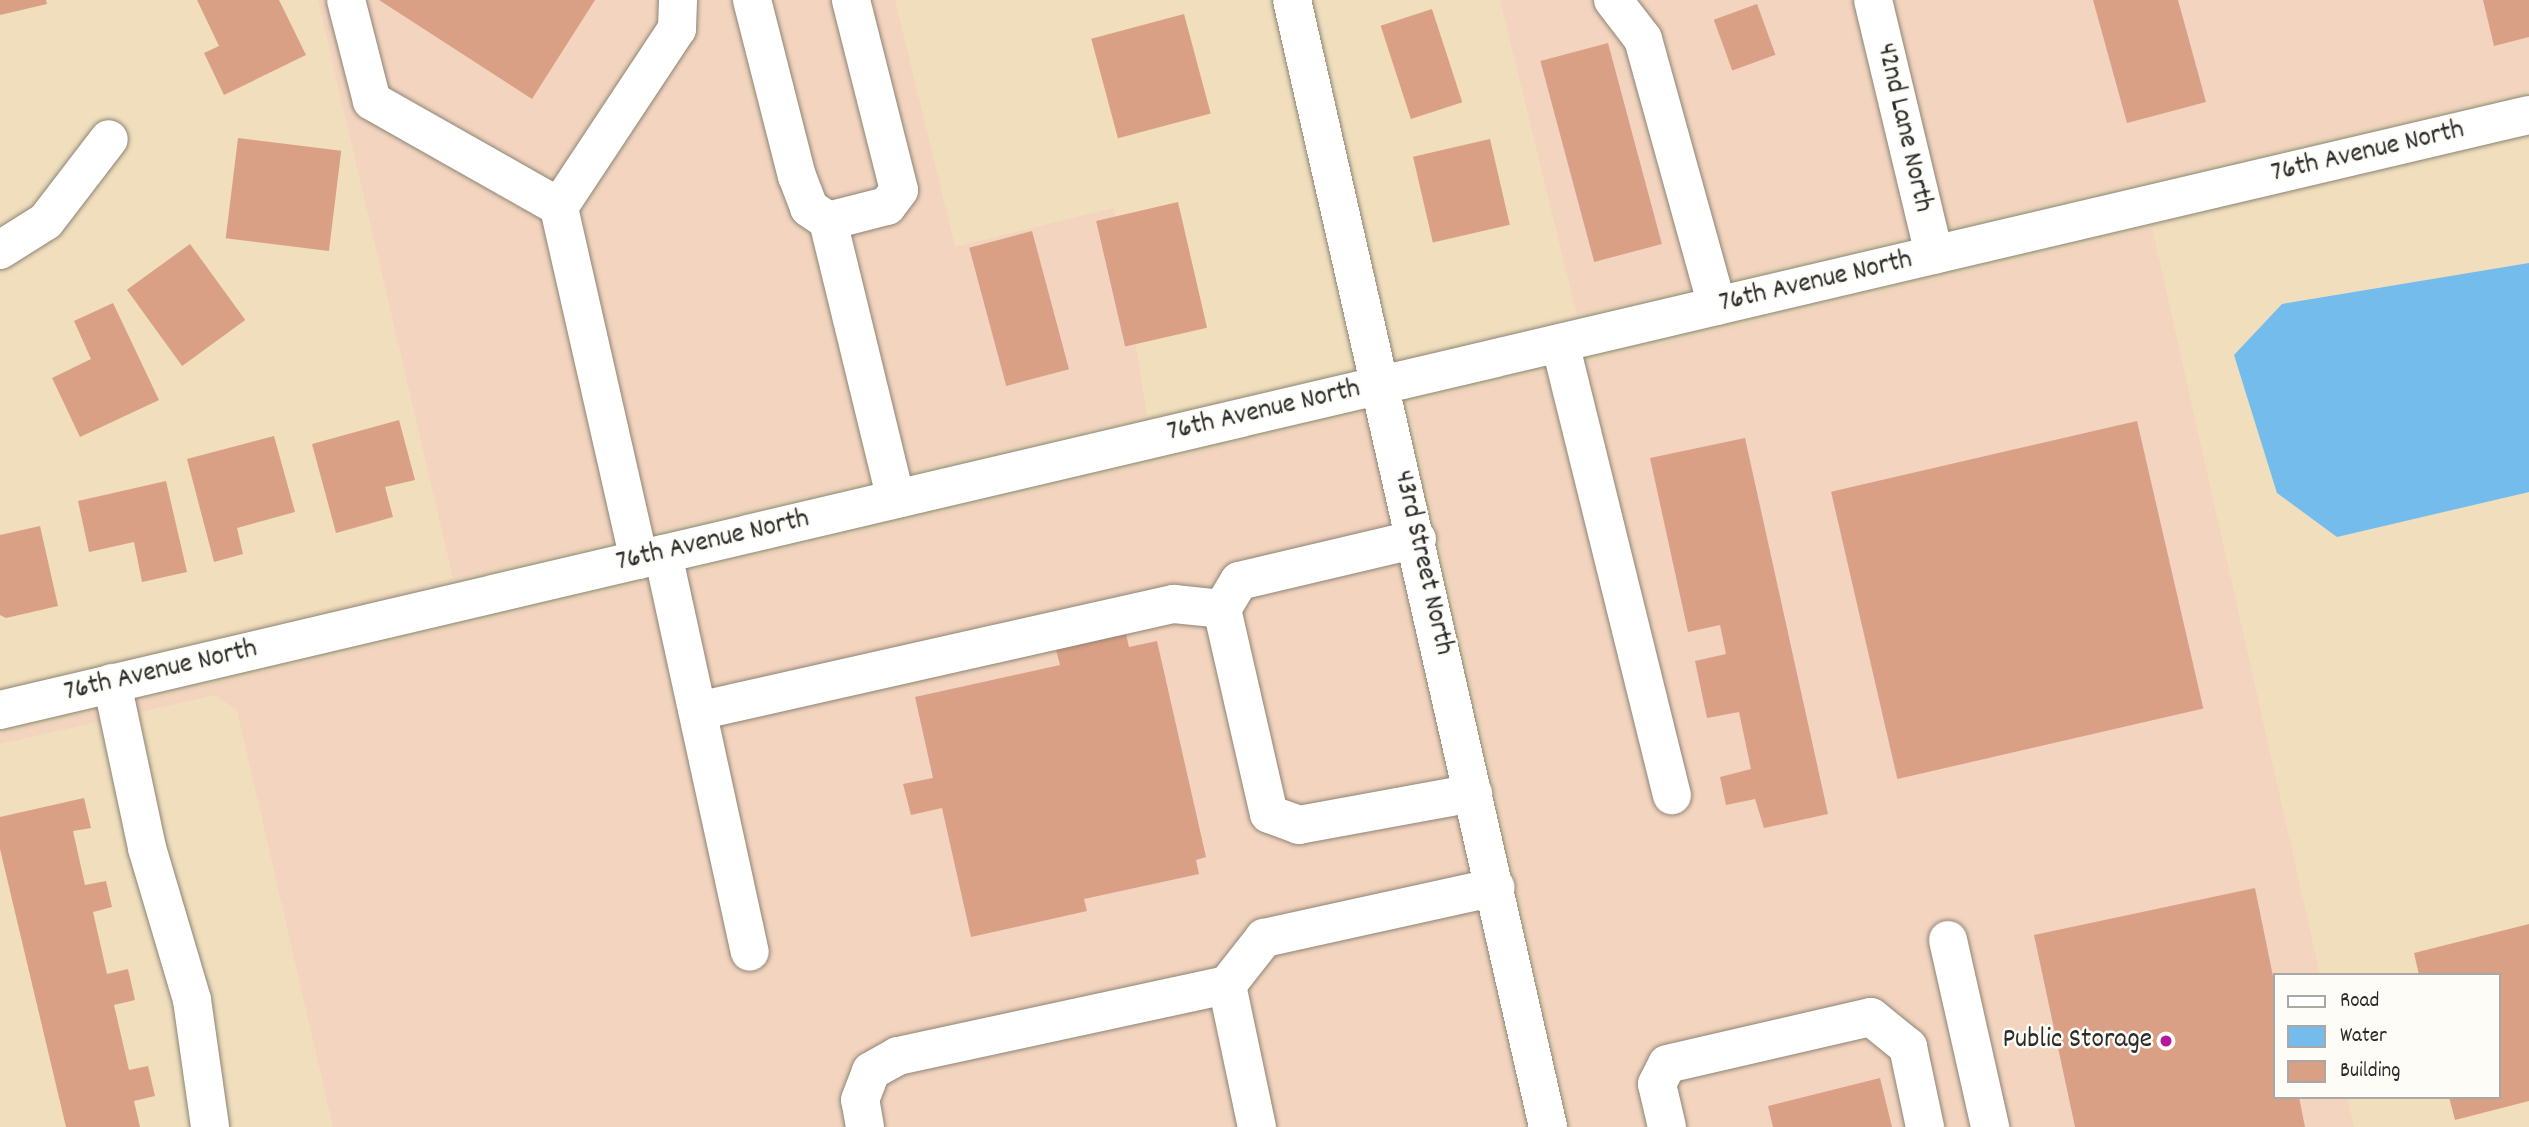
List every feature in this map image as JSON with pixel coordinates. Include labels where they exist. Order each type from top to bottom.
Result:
[{"type":"street","points":[[346,0],[372,101],[559,207],[651,557],[698,711],[750,952]]},
{"type":"street","points":[[559,207],[677,29],[678,0]]},
{"type":"street","points":[[752,0],[797,176],[809,208],[828,221],[896,499]]},
{"type":"street","points":[[828,221],[887,206],[900,190],[851,0]]},
{"type":"street","name":"43rd Street North","points":[[1292,0],[1417,539],[1548,1127]]},
{"type":"street","points":[[1613,0],[1643,39],[1717,306]]},
{"type":"street","name":"42nd Lane North","points":[[1873,0],[1934,255]]},
{"type":"street","name":"76th Avenue North","points":[[0,710],[2529,115]]},
{"type":"street","points":[[0,250],[46,221],[109,139]]},
{"type":"street","points":[[1560,343],[1672,795]]},
{"type":"street","points":[[1417,539],[1239,581],[1222,609],[1269,814],[1300,825],[1474,793]]},
{"type":"street","points":[[698,711],[1174,604],[1222,609]]},
{"type":"street","points":[[112,683],[147,848],[192,1000],[210,1127]]},
{"type":"street","points":[[865,1127],[860,1100],[871,1071],[898,1056],[1227,985],[1264,938],[1495,887]]},
{"type":"street","points":[[1948,940],[1990,1127]]},
{"type":"street","points":[[1227,985],[1257,1127]]},
{"type":"street","points":[[1667,1127],[1657,1084],[1667,1064],[1871,1017],[1908,1047],[1925,1127]]},
{"type":"shaded area","points":[[318,0],[895,0],[955,247],[1114,208],[1147,416],[189,642],[453,578]]},
{"type":"shaded area","points":[[1500,0],[2529,0],[2529,91],[1577,315]]},
{"type":"shaded area","points":[[2152,228],[2320,973],[2274,973],[2274,1099],[2347,1099],[2354,1127],[1570,1127],[1408,403]]},
{"type":"shaded area","points":[[1367,412],[1527,1127],[333,1127],[237,710],[215,695],[0,744],[0,734]]},
{"type":"water","points":[[2529,263],[2529,492],[2337,537],[2277,493],[2234,355],[2282,304]]},
{"type":"building","points":[[0,0],[46,0],[47,4],[0,15]]},
{"type":"building","points":[[197,0],[279,0],[306,55],[224,95],[204,53],[219,46]]},
{"type":"building","points":[[379,0],[595,0],[532,99]]},
{"type":"building","points":[[2093,0],[2178,0],[2206,102],[2127,123]]},
{"type":"building","points":[[2483,0],[2529,0],[2529,37],[2494,46]]},
{"type":"building","points":[[1757,4],[1775,55],[1732,70],[1714,20]]},
{"type":"building","points":[[1432,9],[1462,102],[1411,119],[1381,26]]},
{"type":"building","points":[[1184,14],[1211,113],[1118,138],[1091,39]]},
{"type":"building","points":[[1608,43],[1662,244],[1594,262],[1540,61]]},
{"type":"building","points":[[238,138],[341,151],[329,251],[226,238]]},
{"type":"building","points":[[1490,139],[1510,225],[1433,243],[1413,157]]},
{"type":"building","points":[[1178,202],[1207,328],[1125,347],[1096,221]]},
{"type":"building","points":[[1032,231],[1069,369],[1006,386],[969,248]]},
{"type":"building","points":[[190,244],[245,320],[182,366],[127,290]]},
{"type":"building","points":[[113,303],[159,400],[80,437],[52,378],[91,359],[74,321]]},
{"type":"building","points":[[399,420],[415,480],[385,487],[393,517],[336,533],[312,444]]},
{"type":"building","points":[[2137,421],[2203,708],[1897,779],[1831,492]]},
{"type":"building","points":[[274,436],[295,512],[237,528],[243,554],[214,562],[187,459]]},
{"type":"building","points":[[1745,438],[1828,814],[1764,828],[1755,799],[1726,805],[1720,777],[1751,769],[1739,712],[1707,718],[1695,661],[1726,654],[1720,625],[1688,632],[1650,458]]},
{"type":"building","points":[[166,481],[187,572],[142,582],[134,542],[89,552],[78,501]]},
{"type":"building","points":[[40,526],[58,606],[6,618],[0,615],[0,535]]},
{"type":"building","points":[[1126,634],[1129,647],[1157,641],[1206,857],[1196,860],[1199,874],[1084,899],[1087,911],[971,937],[942,808],[911,815],[903,784],[933,778],[915,697],[1060,665],[1056,650]]},
{"type":"building","points":[[84,798],[91,828],[73,831],[85,885],[106,881],[112,907],[93,912],[107,974],[128,969],[135,1000],[114,1005],[129,1070],[148,1066],[155,1096],[134,1101],[140,1127],[66,1127],[0,849],[0,817]]},
{"type":"building","name":"Public Storage","points":[[2255,888],[2274,981],[2274,1099],[2299,1099],[2305,1127],[2075,1127],[2034,935]]},
{"type":"building","points":[[2529,924],[2529,1101],[2455,1120],[2450,1099],[2501,1099],[2501,973],[2419,973],[2414,953]]},
{"type":"building","points":[[1880,1078],[1892,1127],[1773,1127],[1768,1106]]},
{"type":"place","name":"Public Storage","points":[[2166,1041]]}]
